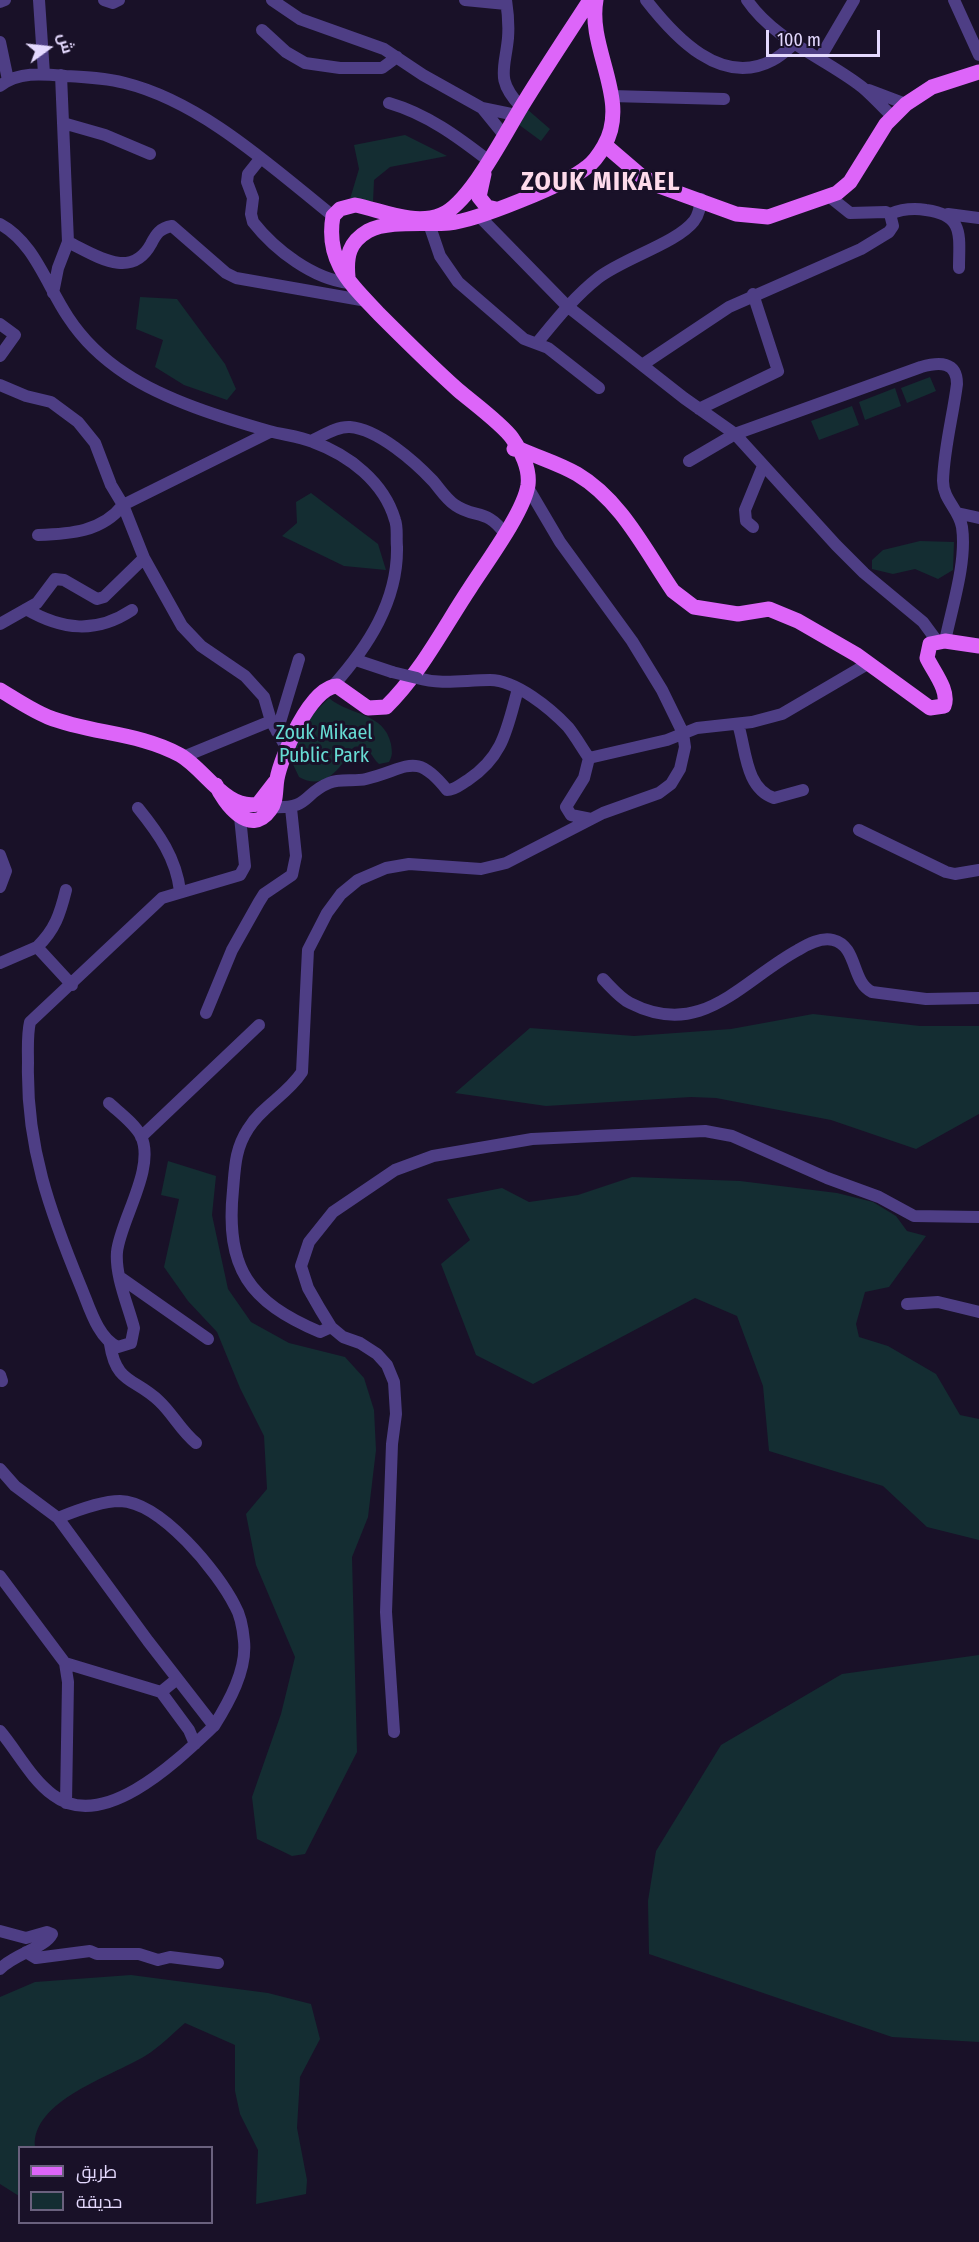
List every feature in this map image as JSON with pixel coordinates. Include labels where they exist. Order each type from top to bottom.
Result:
[{"type":"main road","points":[[427,222],[451,208],[488,162],[590,0]]},
{"type":"main road","points":[[0,690],[48,717],[140,738],[183,757],[216,785],[224,802],[259,818],[272,807],[276,779],[286,747],[314,702],[332,687],[344,689],[368,708],[386,707],[427,652],[505,534],[523,505],[528,485],[523,459],[511,443],[422,358],[349,283],[341,270],[332,236],[333,216],[340,209],[355,205],[384,219],[427,222],[479,216],[570,179],[588,167],[605,145],[613,119],[611,96],[596,41],[594,15],[596,0]]},
{"type":"main road","points":[[575,24],[583,27],[596,41]]},
{"type":"main road","points":[[605,145],[652,183],[701,199],[736,214],[757,218],[778,214],[830,197],[850,182],[892,116],[906,104],[932,87],[979,72]]},
{"type":"main road","points":[[488,162],[478,192],[484,205],[496,209]]},
{"type":"main road","points":[[349,283],[347,261],[351,248],[384,219]]},
{"type":"main road","points":[[332,236],[340,247],[351,248]]},
{"type":"main road","points":[[511,443],[528,447],[589,481],[609,498],[674,591],[694,607],[728,613],[774,611],[817,630],[869,663],[930,708],[944,706],[946,700],[945,692],[927,658],[930,644],[941,641],[979,646]]},
{"type":"main road","points":[[511,443],[521,472],[523,505]]},
{"type":"main road","points":[[528,485],[559,466]]},
{"type":"main road","points":[[241,811],[258,804],[276,779]]},
{"type":"street","points":[[0,2],[5,0]]},
{"type":"street","points":[[39,0],[44,74]]},
{"type":"street","points":[[104,0],[113,3],[118,0]]},
{"type":"street","points":[[272,0],[300,19],[369,43],[397,57],[423,75],[482,108],[504,135]]},
{"type":"street","points":[[465,0],[506,2],[509,31],[502,69],[518,111],[482,108]]},
{"type":"street","points":[[646,0],[686,45],[710,60],[726,65],[760,65],[773,60],[795,43]]},
{"type":"street","points":[[747,0],[755,11],[795,43],[862,87],[892,116]]},
{"type":"street","points":[[755,11],[762,0]]},
{"type":"street","points":[[819,58],[854,0]]},
{"type":"street","points":[[954,0],[965,30],[979,55]]},
{"type":"street","points":[[262,30],[286,52],[305,63],[340,68],[382,68],[397,57]]},
{"type":"street","points":[[0,42],[4,78],[44,74],[61,75],[104,79],[151,91],[209,122],[333,216]]},
{"type":"street","points":[[54,293],[58,268],[68,242],[61,75]]},
{"type":"street","points":[[862,87],[906,104]]},
{"type":"street","points":[[611,96],[724,99]]},
{"type":"street","points":[[389,103],[426,117],[462,139],[488,162]]},
{"type":"street","points":[[63,123],[105,135],[150,154]]},
{"type":"street","points":[[260,159],[248,174],[247,182],[253,198],[251,214],[253,222],[284,251],[311,270],[331,280],[349,283]]},
{"type":"street","points":[[830,197],[850,213],[890,214],[915,208],[979,218]]},
{"type":"street","points":[[537,343],[567,306],[615,266],[670,239],[692,224],[697,216],[701,199]]},
{"type":"street","points":[[642,365],[710,318],[753,294],[881,238],[893,226],[890,214]]},
{"type":"street","points":[[948,214],[956,225],[959,268]]},
{"type":"street","points":[[479,216],[567,306],[699,409],[735,434],[842,551],[923,622],[941,641],[958,584],[962,539],[961,520],[948,502],[943,482],[957,384],[954,370],[949,365],[941,363],[921,367],[735,434],[689,461]]},
{"type":"street","points":[[427,222],[440,256],[458,282],[524,339],[548,348],[599,388]]},
{"type":"street","points":[[0,224],[22,240],[79,334],[125,374],[168,395],[270,432],[311,441],[344,457],[380,488],[396,522],[397,561],[393,587],[379,622],[356,660],[332,687]]},
{"type":"street","points":[[68,242],[111,263],[129,263],[142,256],[160,229],[172,226],[226,273],[236,278],[367,301]]},
{"type":"street","points":[[699,409],[778,371],[778,365],[753,294]]},
{"type":"street","points":[[0,324],[15,335],[0,356]]},
{"type":"street","points":[[0,384],[26,396],[51,402],[78,422],[95,443],[144,558],[182,626],[201,646],[245,676],[264,698],[271,721],[286,747]]},
{"type":"street","points":[[311,441],[339,428],[350,427],[363,431],[413,460],[453,504],[482,513],[499,525],[505,534]]},
{"type":"street","points":[[38,535],[65,534],[93,528],[113,516],[123,505],[270,432]]},
{"type":"street","points":[[753,527],[746,522],[745,510],[763,466]]},
{"type":"street","points":[[332,1327],[320,1332],[303,1325],[258,1294],[241,1271],[231,1230],[235,1160],[241,1142],[258,1115],[291,1087],[302,1072],[306,961],[314,935],[341,894],[372,872],[409,864],[481,869],[517,859],[591,819],[665,789],[675,778],[683,759],[683,733],[650,668],[523,505]]},
{"type":"street","points":[[957,513],[979,518]]},
{"type":"street","points":[[0,624],[41,599],[51,583],[59,578],[94,597],[101,598],[144,558]]},
{"type":"street","points":[[26,609],[59,626],[81,627],[107,623],[132,610]]},
{"type":"street","points":[[277,732],[299,659]]},
{"type":"street","points":[[356,660],[433,682],[493,680],[518,689],[559,719],[577,739],[589,758],[584,778],[566,807],[571,815],[591,819]]},
{"type":"street","points":[[589,758],[667,740],[697,728],[765,720],[790,711],[869,663]]},
{"type":"street","points":[[272,807],[291,808],[329,783],[367,779],[415,765],[430,770],[447,790],[454,788],[477,774],[500,750],[518,689]]},
{"type":"street","points":[[183,757],[271,721]]},
{"type":"street","points":[[738,724],[750,774],[757,786],[774,798],[803,790]]},
{"type":"street","points":[[138,808],[155,829],[177,869],[180,891]]},
{"type":"street","points":[[206,1013],[232,950],[259,902],[264,894],[292,875],[296,856],[291,808]]},
{"type":"street","points":[[196,1443],[157,1399],[124,1377],[112,1358],[110,1344],[87,1301],[48,1206],[34,1150],[28,1102],[30,1022],[162,898],[240,875],[245,866],[241,811]]},
{"type":"street","points":[[859,830],[946,872],[955,874],[979,870]]},
{"type":"street","points":[[0,855],[6,871],[0,887]]},
{"type":"street","points":[[0,963],[37,947],[50,935],[60,917],[66,890]]},
{"type":"street","points":[[603,979],[629,1003],[671,1017],[696,1013],[728,999],[803,947],[820,940],[834,940],[848,951],[864,989],[926,999],[979,998]]},
{"type":"street","points":[[37,947],[72,985]]},
{"type":"street","points":[[141,1137],[259,1025]]},
{"type":"street","points":[[109,1103],[141,1137],[143,1152],[140,1184],[118,1249],[121,1278],[134,1328],[133,1337],[131,1343],[125,1346],[118,1347],[110,1344]]},
{"type":"street","points":[[394,1732],[386,1612],[392,1444],[396,1414],[394,1382],[387,1365],[377,1354],[360,1342],[343,1337],[332,1327],[308,1288],[301,1266],[309,1242],[333,1212],[395,1170],[433,1156],[532,1139],[719,1132],[879,1197],[906,1214],[925,1217],[979,1217]]},
{"type":"street","points":[[121,1278],[208,1339]]},
{"type":"street","points":[[907,1304],[938,1302],[979,1312]]},
{"type":"street","points":[[3,1475],[58,1518],[214,1726]]},
{"type":"street","points":[[0,1731],[39,1781],[66,1803],[99,1803],[129,1793],[158,1776],[214,1726],[233,1691],[242,1666],[245,1644],[237,1608],[225,1588],[177,1533],[162,1520],[138,1506],[112,1502],[58,1518]]},
{"type":"street","points":[[0,1576],[65,1663],[68,1682],[66,1803]]},
{"type":"street","points":[[65,1663],[161,1692],[189,1730],[195,1744]]},
{"type":"street","points":[[68,1682],[75,1673],[87,1669]]},
{"type":"street","points":[[161,1692],[177,1679]]},
{"type":"street","points":[[0,1931],[26,1938],[52,1932],[47,1940],[9,1959],[0,1969]]},
{"type":"street","points":[[26,1952],[36,1958],[90,1951],[97,1954],[139,1954],[158,1960],[170,1957],[218,1963]]},
{"type":"green space","points":[[528,110],[550,129],[541,141],[518,124]]},
{"type":"green space","points":[[405,135],[447,156],[390,167],[374,180],[373,203],[350,199],[359,169],[354,145]]},
{"type":"green space","points":[[140,297],[177,299],[225,364],[236,389],[227,400],[184,385],[155,367],[163,340],[136,329]]},
{"type":"green space","points":[[930,377],[936,391],[907,403],[901,388]]},
{"type":"green space","points":[[895,388],[901,406],[865,420],[859,402]]},
{"type":"green space","points":[[852,406],[859,425],[819,440],[811,421]]},
{"type":"green space","points":[[311,493],[378,544],[386,570],[344,566],[282,536],[297,523],[296,502]]},
{"type":"green space","points":[[920,541],[954,542],[953,570],[938,579],[915,569],[893,574],[872,569],[872,560],[883,550]]},
{"type":"green space","name":"Zouk Mikael Public Park","points":[[329,698],[337,704],[374,720],[381,726],[391,744],[392,753],[389,762],[379,764],[367,749],[354,747],[338,769],[324,779],[308,781],[299,777],[290,758],[308,719]]},
{"type":"green space","points":[[813,1014],[920,1026],[979,1026],[979,1114],[916,1149],[831,1120],[716,1098],[691,1097],[546,1106],[455,1093],[530,1028],[634,1036],[731,1029]]},
{"type":"green space","points":[[168,1161],[216,1176],[212,1215],[228,1289],[251,1322],[289,1343],[345,1357],[364,1378],[374,1410],[376,1450],[368,1517],[352,1557],[357,1752],[305,1854],[292,1856],[257,1839],[252,1797],[281,1714],[295,1657],[256,1565],[246,1514],[267,1489],[264,1436],[240,1388],[217,1332],[188,1301],[164,1267],[179,1199],[161,1195]]},
{"type":"green space","points":[[632,1177],[740,1181],[837,1193],[873,1202],[896,1216],[907,1231],[926,1236],[889,1287],[865,1292],[856,1324],[859,1337],[888,1346],[936,1374],[960,1415],[979,1419],[979,1540],[927,1527],[883,1486],[769,1451],[763,1386],[737,1316],[695,1298],[533,1384],[476,1355],[441,1264],[470,1240],[447,1199],[502,1188],[529,1202],[578,1195]]},
{"type":"green space","points":[[979,1655],[979,2042],[892,2037],[649,1954],[648,1901],[656,1851],[721,1745],[842,1674]]},
{"type":"green space","points":[[131,1975],[268,1993],[311,2004],[320,2039],[300,2077],[297,2128],[307,2180],[306,2194],[256,2204],[258,2150],[240,2114],[235,2091],[235,2045],[185,2023],[145,2056],[95,2081],[59,2103],[46,2116],[37,2131],[35,2146],[18,2146],[18,2195],[0,2184],[0,1997],[35,1982]]},
{"type":"shaded area","points":[[333,724],[339,726],[341,732],[339,738],[333,740],[327,738],[325,732],[327,726]]},
{"type":"district","name":"ZOUK MIKAEL","points":[[601,183]]}]
